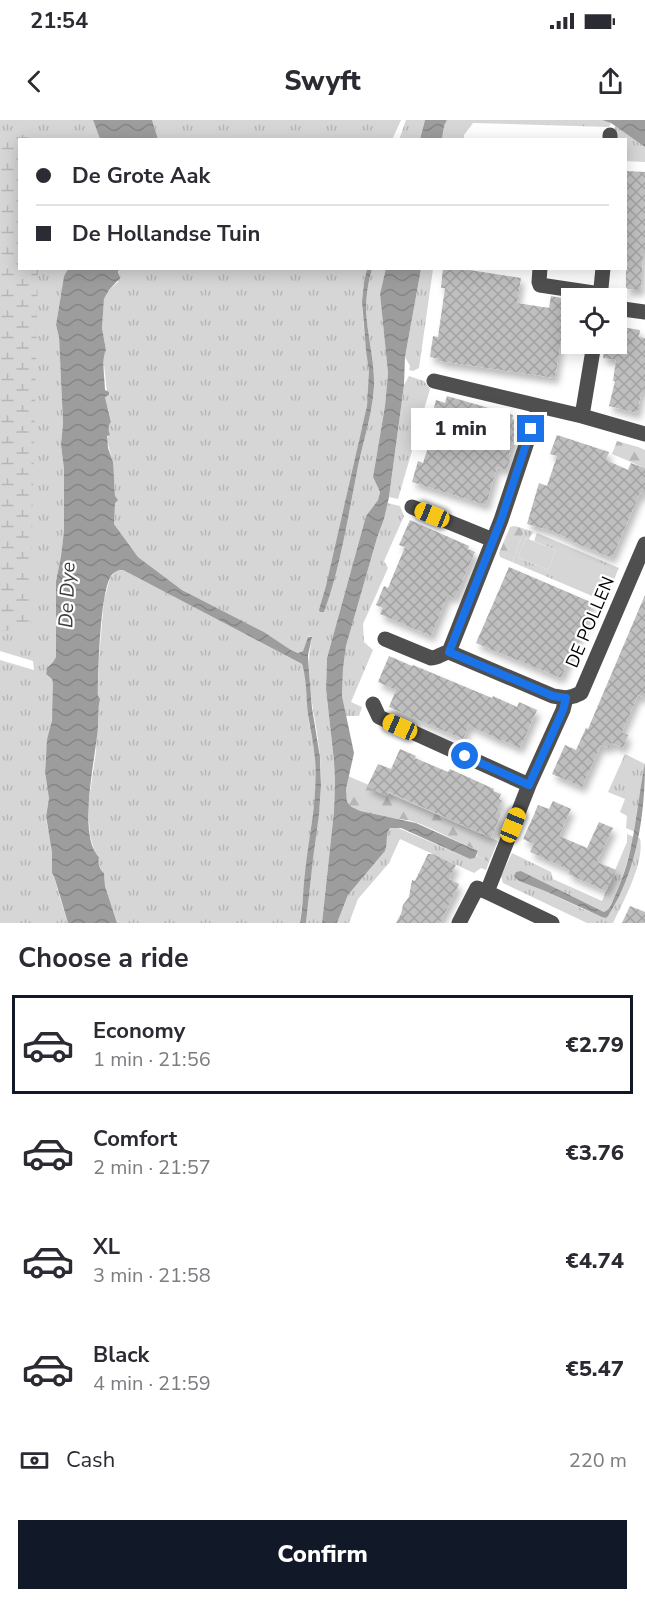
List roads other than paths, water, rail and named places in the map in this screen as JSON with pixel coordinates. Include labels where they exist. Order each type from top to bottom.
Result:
[{"type":"street","points":[[540,270],[540,285],[561,289]]},
{"type":"street","points":[[601,288],[603,270]]},
{"type":"street","points":[[627,310],[645,312]]},
{"type":"street","points":[[582,416],[592,354]]},
{"type":"street","points":[[434,381],[582,416],[645,434]]},
{"type":"street","points":[[449,652],[501,520],[539,406]]},
{"type":"street","points":[[412,507],[493,540]]},
{"type":"street","name":"DE POLLEN","points":[[487,892],[566,698],[581,693],[645,544]]},
{"type":"street","points":[[385,639],[431,658],[449,652],[553,696],[566,698]]},
{"type":"street","points":[[373,704],[379,717],[529,785]]},
{"type":"street","points":[[459,923],[477,888],[552,923]]},
{"type":"water","points":[[93,120],[152,120],[158,138],[100,138]]},
{"type":"water","points":[[425,120],[447,120],[442,138],[420,138]]},
{"type":"water","points":[[602,120],[645,120],[645,147],[611,123]]},
{"type":"water","name":"De Dye","points":[[67,270],[119,270],[120,278],[104,299],[102,328],[106,350],[103,364],[105,390],[109,392],[109,395],[105,397],[111,422],[110,435],[107,436],[108,448],[113,462],[115,496],[118,500],[115,503],[114,524],[138,557],[182,590],[264,632],[298,653],[303,651],[308,637],[312,637],[308,655],[309,672],[320,757],[321,786],[306,923],[300,923],[316,774],[302,664],[123,570],[111,576],[104,599],[99,652],[98,731],[88,818],[89,834],[99,857],[99,866],[104,873],[105,886],[117,923],[68,923],[52,873],[52,852],[46,816],[49,798],[45,772],[47,740],[52,720],[53,683],[46,674],[47,668],[56,657],[56,581],[64,531],[64,469],[61,445],[63,423],[59,337],[56,325],[64,276]]},
{"type":"water","points":[[367,270],[372,270],[366,309],[373,368],[373,399],[339,562],[324,612],[320,612],[367,406],[369,372],[362,302]]},
{"type":"water","points":[[386,270],[421,270],[405,357],[404,385],[389,497],[346,646],[342,696],[354,753],[346,789],[347,802],[360,811],[416,823],[478,851],[475,858],[470,859],[401,828],[390,828],[385,851],[348,895],[337,923],[322,923],[335,782],[326,689],[327,658],[366,516],[378,500],[380,492],[373,477],[388,373],[380,294]]},
{"type":"water","points":[[645,763],[641,822],[632,862],[618,899],[606,918],[519,881],[514,876],[516,872],[521,871],[604,912],[608,910],[621,882],[631,849]]}]
